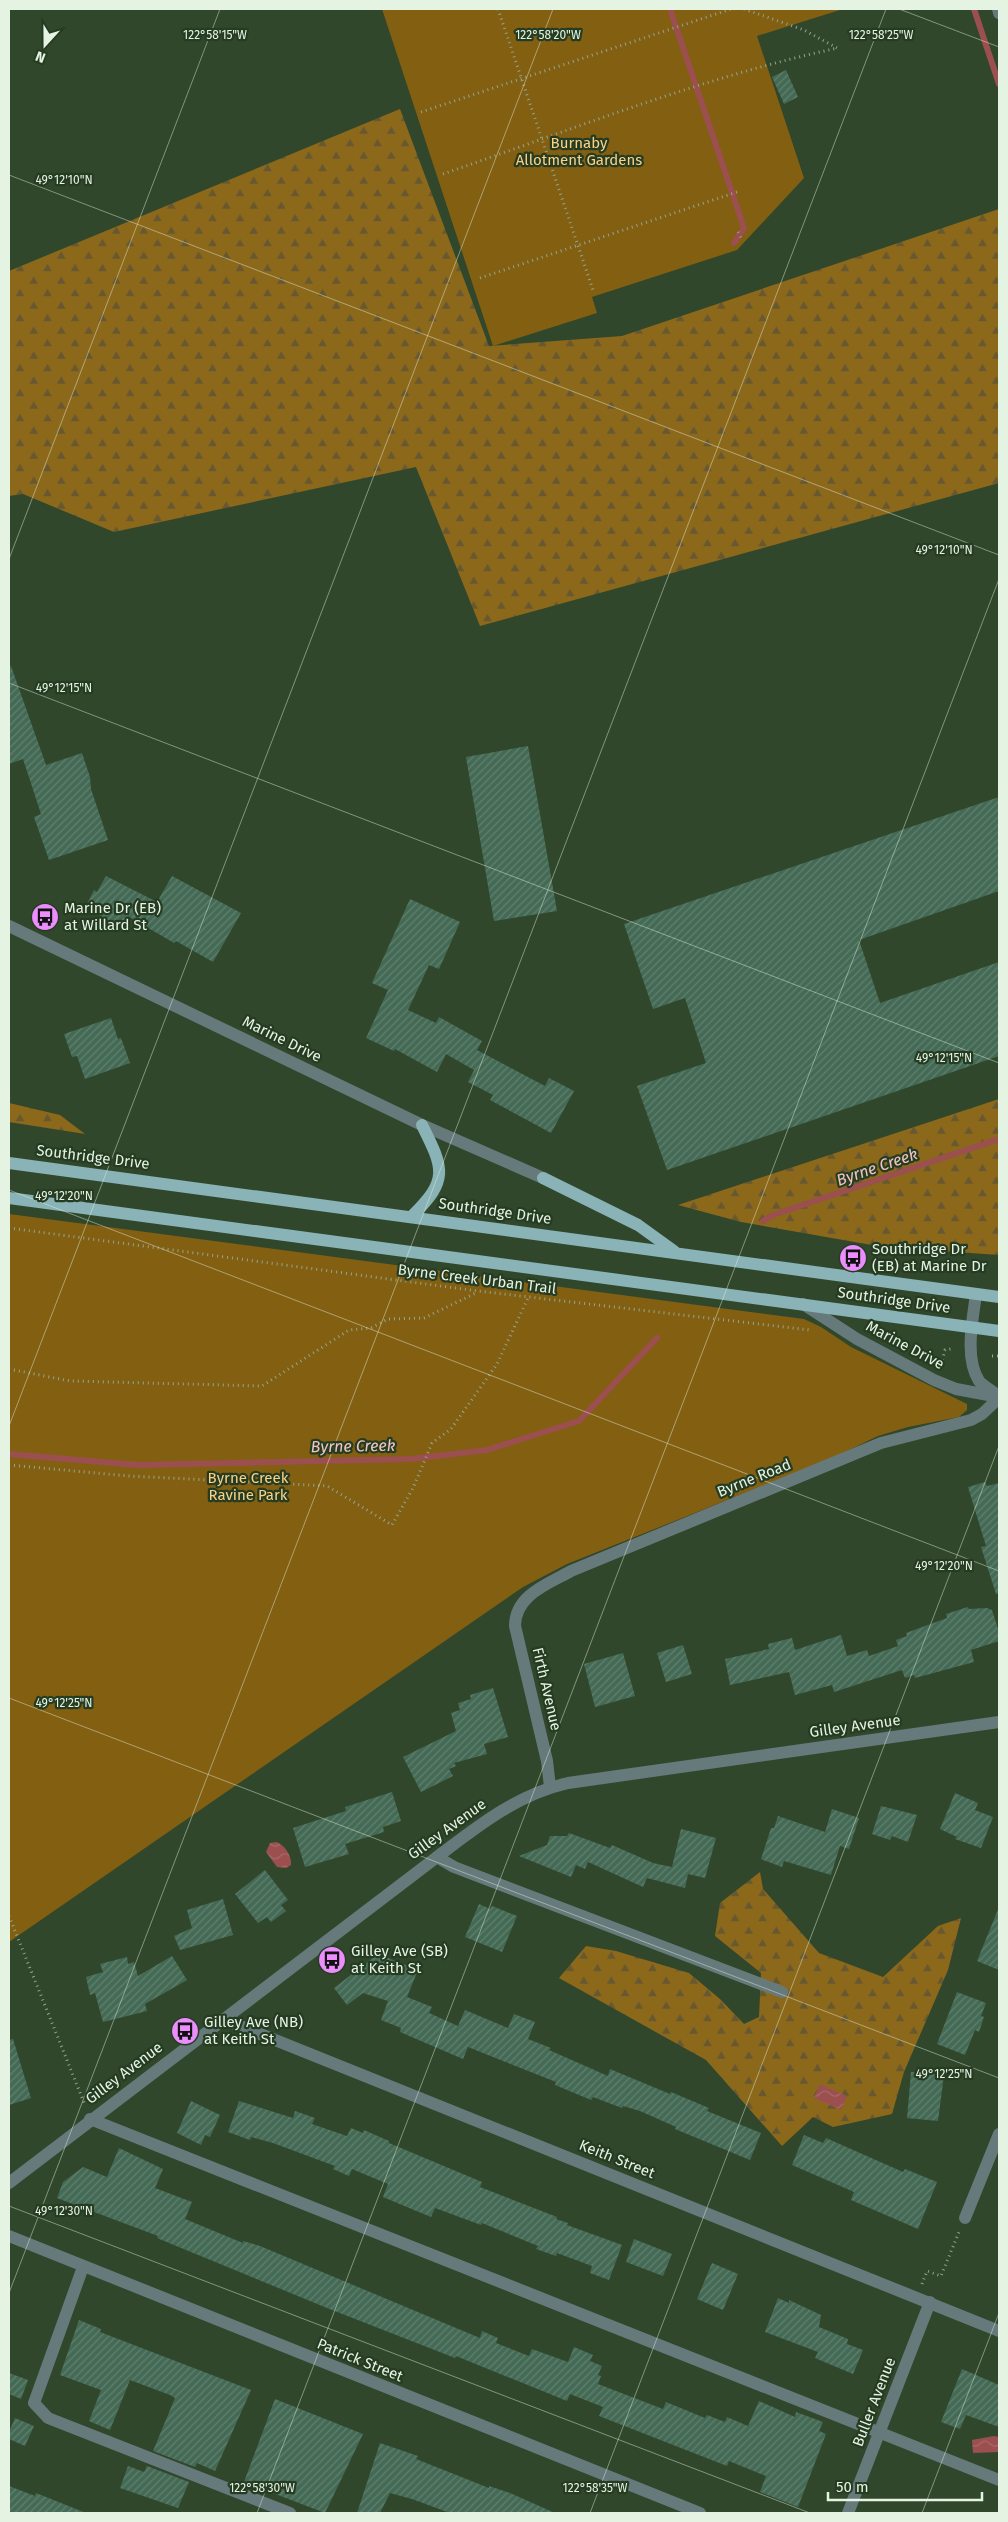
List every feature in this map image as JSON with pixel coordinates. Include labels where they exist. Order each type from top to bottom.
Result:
[{"type":"main road","points":[[412,1216],[436,1190],[440,1174],[438,1155],[422,1125]]},
{"type":"main road","name":"Southridge Drive","points":[[9,1163],[412,1216],[976,1294]]},
{"type":"main road","points":[[543,1178],[638,1225],[676,1252]]},
{"type":"main road","name":"Southridge Drive","points":[[9,1198],[972,1326]]},
{"type":"main road","points":[[976,1294],[999,1297]]},
{"type":"main road","points":[[972,1326],[999,1331]]},
{"type":"street","points":[[998,9],[999,13]]},
{"type":"street","name":"Marine Drive","points":[[9,926],[422,1125],[543,1178]]},
{"type":"street","points":[[976,1294],[972,1326],[973,1359],[980,1381],[999,1397]]},
{"type":"street","name":"Marine Drive","points":[[803,1304],[857,1339],[934,1380],[956,1389],[999,1397]]},
{"type":"street","name":"Byrne Road","points":[[524,1601],[532,1593],[571,1571],[881,1443],[971,1420],[982,1414],[999,1397]]},
{"type":"street","name":"Firth Avenue","points":[[524,1601],[515,1626],[547,1761],[550,1787]]},
{"type":"street","name":"Gilley Avenue","points":[[9,2183],[90,2119],[437,1857],[499,1811],[523,1797],[550,1787],[999,1722]]},
{"type":"street","points":[[437,1857],[454,1866],[782,1992]]},
{"type":"street","name":"Keith Street","points":[[223,2019],[999,2331]]},
{"type":"street","points":[[90,2119],[881,2431],[999,2480]]},
{"type":"street","points":[[965,2218],[994,2164],[999,2134]]},
{"type":"street","name":"Patrick Street","points":[[9,2236],[692,2512]]},
{"type":"street","points":[[83,2267],[34,2403],[48,2418],[290,2513]]},
{"type":"street","name":"Buller Avenue","points":[[848,2513],[930,2302]]},
{"type":"path","points":[[498,9],[594,292]]},
{"type":"path","points":[[422,112],[731,9]]},
{"type":"path","points":[[443,174],[705,85],[799,57],[838,48],[804,30],[744,9]]},
{"type":"path","points":[[480,278],[740,191]]},
{"type":"path","points":[[738,232],[742,240]]},
{"type":"path","name":"Byrne Creek Urban Trail","points":[[9,1228],[478,1292],[808,1329],[817,1334]]},
{"type":"path","points":[[9,1369],[70,1381],[262,1386],[349,1330],[371,1328],[388,1320],[424,1318],[478,1292]]},
{"type":"path","points":[[9,1465],[129,1476],[327,1486],[392,1525],[413,1488],[432,1443],[451,1429],[498,1364],[528,1298]]},
{"type":"path","points":[[940,1366],[945,1350],[951,1349]]},
{"type":"path","points":[[992,1356],[999,1356]]},
{"type":"path","points":[[9,1916],[90,2119]]},
{"type":"path","points":[[922,2285],[927,2271],[941,2276],[965,2218]]},
{"type":"green space","name":"Burnaby Allotment Gardens","points":[[382,9],[843,9],[757,36],[804,178],[737,250],[592,297],[597,313],[493,346]]},
{"type":"green space","points":[[400,109],[489,346],[622,336],[999,209],[999,483],[480,626],[416,467],[114,532],[23,494],[9,496],[9,271]]},
{"type":"green space","points":[[999,1099],[999,1255],[883,1247],[741,1222],[678,1205]]},
{"type":"green space","points":[[9,1103],[60,1115],[85,1134],[9,1122]]},
{"type":"green space","name":"Byrne Creek Ravine Park","points":[[9,1214],[804,1319],[821,1327],[851,1347],[967,1404],[967,1410],[959,1417],[908,1427],[878,1436],[830,1459],[567,1564],[523,1587],[9,1942]]},
{"type":"green space","points":[[760,1872],[763,1889],[819,1953],[883,1977],[938,1926],[961,1918],[948,1970],[904,2072],[892,2114],[833,2127],[813,2117],[782,2146],[706,2060],[559,1978],[586,1946],[616,1951],[689,1973],[720,1999],[744,2024],[759,2017],[761,1973],[715,1936],[720,1903]]},
{"type":"water","points":[[276,1842],[285,1848],[289,1854],[291,1865],[286,1868],[277,1867],[266,1852],[270,1843]]},
{"type":"water","points":[[820,2084],[847,2096],[841,2110],[814,2098]]},
{"type":"water","points":[[994,2436],[999,2437],[999,2452],[973,2453],[972,2440]]},
{"type":"building","points":[[786,70],[798,97],[784,104],[772,77]]},
{"type":"building","points":[[11,666],[46,765],[82,753],[90,777],[91,789],[108,840],[49,860],[34,817],[41,814],[23,759],[9,764],[9,667]]},
{"type":"building","points":[[528,746],[557,911],[494,921],[466,757]]},
{"type":"building","points":[[999,797],[999,891],[859,940],[880,1003],[999,962],[999,1056],[667,1170],[637,1086],[706,1063],[685,998],[653,1009],[624,924]]},
{"type":"building","points":[[106,876],[157,902],[172,876],[241,913],[213,962],[176,941],[174,943],[128,916],[122,927],[85,908],[94,890],[97,892]]},
{"type":"building","points":[[410,899],[460,922],[439,969],[429,965],[408,1010],[436,1023],[439,1017],[482,1041],[477,1050],[545,1086],[549,1078],[574,1091],[551,1133],[490,1100],[493,1095],[468,1082],[474,1070],[446,1054],[437,1072],[395,1049],[394,1051],[366,1038],[388,990],[372,983]]},
{"type":"building","points":[[111,1018],[118,1039],[121,1038],[130,1063],[85,1079],[77,1056],[72,1057],[64,1034]]},
{"type":"building","points":[[985,1482],[987,1486],[999,1483],[999,1594],[996,1594],[981,1547],[986,1546],[968,1487]]},
{"type":"building","points":[[968,1607],[969,1609],[987,1608],[992,1610],[999,1632],[999,1641],[971,1650],[974,1662],[915,1678],[914,1675],[905,1678],[902,1670],[834,1692],[832,1685],[795,1695],[789,1672],[730,1685],[725,1659],[769,1649],[768,1644],[792,1638],[795,1650],[841,1635],[847,1656],[867,1650],[869,1656],[898,1646],[896,1640],[907,1636],[906,1633],[947,1618],[946,1614]]},
{"type":"building","points":[[683,1645],[692,1674],[666,1682],[657,1653]]},
{"type":"building","points":[[623,1653],[635,1696],[595,1707],[584,1664]]},
{"type":"building","points":[[493,1688],[508,1737],[484,1744],[487,1754],[454,1763],[456,1766],[449,1769],[453,1776],[421,1792],[403,1757],[456,1731],[451,1713],[460,1710],[458,1703],[471,1699],[470,1695]]},
{"type":"building","points":[[392,1792],[401,1821],[383,1827],[384,1832],[345,1844],[349,1854],[305,1867],[293,1828],[346,1811],[345,1807]]},
{"type":"building","points":[[955,1793],[978,1803],[975,1810],[993,1817],[981,1848],[955,1839],[957,1837],[940,1829]]},
{"type":"building","points":[[881,1806],[917,1815],[908,1842],[892,1836],[890,1840],[872,1834]]},
{"type":"building","points":[[832,1809],[859,1818],[849,1849],[840,1846],[831,1875],[784,1861],[782,1867],[761,1859],[771,1828],[774,1828],[778,1816],[825,1832]]},
{"type":"building","points":[[681,1829],[716,1838],[705,1878],[688,1874],[685,1888],[647,1878],[643,1887],[588,1862],[585,1869],[576,1865],[571,1877],[519,1856],[547,1845],[550,1836],[567,1836],[569,1833],[610,1848],[612,1845],[653,1863],[672,1867]]},
{"type":"building","points":[[265,1870],[288,1900],[281,1905],[286,1911],[271,1922],[267,1917],[258,1923],[235,1894]]},
{"type":"building","points":[[223,1899],[233,1935],[180,1950],[174,1936],[192,1928],[187,1910]]},
{"type":"building","points":[[479,1904],[490,1909],[492,1906],[517,1916],[502,1952],[465,1937]]},
{"type":"building","points":[[999,1907],[999,1970],[977,1961]]},
{"type":"building","points":[[378,1954],[418,1970],[407,1997],[432,2007],[429,2013],[458,2026],[465,2010],[508,2028],[514,2014],[535,2022],[528,2039],[551,2048],[549,2050],[608,2076],[610,2069],[670,2094],[671,2092],[709,2108],[707,2111],[761,2133],[750,2160],[675,2129],[676,2127],[640,2111],[623,2106],[622,2108],[593,2097],[591,2100],[555,2085],[556,2082],[468,2047],[463,2059],[400,2032],[401,2028],[381,2020],[388,2001],[363,1993],[347,2005],[334,1988]]},
{"type":"building","points":[[172,1956],[187,1980],[145,2004],[147,2011],[103,2022],[95,1993],[90,1995],[86,1977],[103,1972],[100,1964],[127,1957],[128,1964],[134,1962],[138,1976]]},
{"type":"building","points":[[957,1992],[986,2003],[981,2016],[984,2017],[979,2032],[975,2030],[965,2055],[937,2044]]},
{"type":"building","points":[[13,2039],[31,2098],[9,2105],[9,2040]]},
{"type":"building","points":[[911,2072],[944,2075],[938,2121],[907,2118]]},
{"type":"building","points":[[191,2101],[220,2115],[210,2137],[205,2135],[201,2145],[177,2133]]},
{"type":"building","points":[[239,2101],[293,2118],[295,2111],[315,2118],[312,2124],[347,2136],[351,2128],[363,2133],[364,2130],[389,2141],[389,2143],[482,2182],[480,2187],[557,2217],[556,2219],[568,2223],[567,2225],[622,2245],[609,2280],[590,2273],[592,2266],[557,2253],[556,2256],[536,2249],[538,2246],[482,2223],[481,2225],[435,2208],[431,2217],[383,2197],[388,2184],[352,2169],[349,2176],[333,2169],[335,2166],[273,2143],[251,2137],[250,2140],[228,2132]]},
{"type":"building","points":[[804,2135],[823,2143],[826,2138],[903,2172],[905,2169],[937,2182],[918,2229],[851,2200],[854,2192],[792,2165]]},
{"type":"building","points":[[119,2148],[163,2169],[155,2188],[192,2202],[185,2219],[243,2243],[243,2241],[260,2246],[480,2338],[482,2331],[498,2338],[496,2343],[529,2356],[532,2349],[568,2362],[574,2347],[593,2355],[590,2361],[602,2366],[598,2375],[601,2376],[598,2384],[663,2409],[666,2402],[705,2418],[707,2415],[725,2422],[727,2417],[748,2426],[759,2401],[795,2417],[796,2412],[823,2422],[819,2431],[826,2434],[798,2507],[760,2492],[766,2476],[729,2461],[727,2466],[599,2416],[603,2407],[570,2394],[567,2401],[456,2356],[455,2358],[327,2308],[157,2238],[158,2236],[57,2198],[63,2182],[83,2167],[107,2177]]},
{"type":"building","points":[[634,2239],[672,2254],[663,2276],[626,2262]]},
{"type":"building","points":[[712,2263],[738,2274],[723,2310],[697,2299]]},
{"type":"building","points":[[778,2298],[789,2303],[789,2300],[821,2315],[819,2327],[848,2339],[847,2344],[863,2350],[853,2374],[815,2358],[818,2352],[765,2332]]},
{"type":"building","points":[[79,2320],[101,2329],[100,2332],[251,2390],[215,2471],[197,2463],[195,2467],[153,2451],[175,2398],[170,2395],[130,2380],[110,2430],[89,2421],[101,2390],[60,2375]]},
{"type":"building","points":[[962,2369],[999,2385],[999,2427],[966,2415],[960,2429],[941,2422]]},
{"type":"building","points":[[9,2373],[28,2380],[21,2399],[9,2394]]},
{"type":"building","points":[[275,2399],[363,2434],[325,2513],[244,2482]]},
{"type":"building","points":[[15,2418],[34,2426],[25,2446],[9,2439],[9,2432]]},
{"type":"building","points":[[380,2443],[418,2456],[416,2459],[489,2488],[489,2486],[510,2493],[555,2513],[450,2513],[390,2493],[380,2513],[357,2513]]},
{"type":"building","points":[[128,2466],[144,2472],[147,2466],[189,2482],[178,2508],[120,2488]]},
{"type":"building","points":[[9,2486],[35,2496],[36,2493],[86,2513],[9,2513]]},
{"type":"waterway","points":[[670,9],[744,228],[734,243]]},
{"type":"waterway","points":[[974,9],[999,84]]},
{"type":"waterway","name":"Byrne Creek","points":[[763,1221],[773,1215],[999,1139]]},
{"type":"waterway","name":"Byrne Creek","points":[[9,1454],[137,1465],[410,1459],[487,1450],[579,1421],[657,1338]]},
{"type":"place","name":"Marine Dr (EB) at Willard St","points":[[45,917]]},
{"type":"place","name":"Southridge Dr (EB) at Marine Dr","points":[[853,1258]]},
{"type":"place","name":"Gilley Ave (SB) at Keith St","points":[[332,1960]]},
{"type":"place","name":"Gilley Ave (NB) at Keith St","points":[[185,2031]]}]
